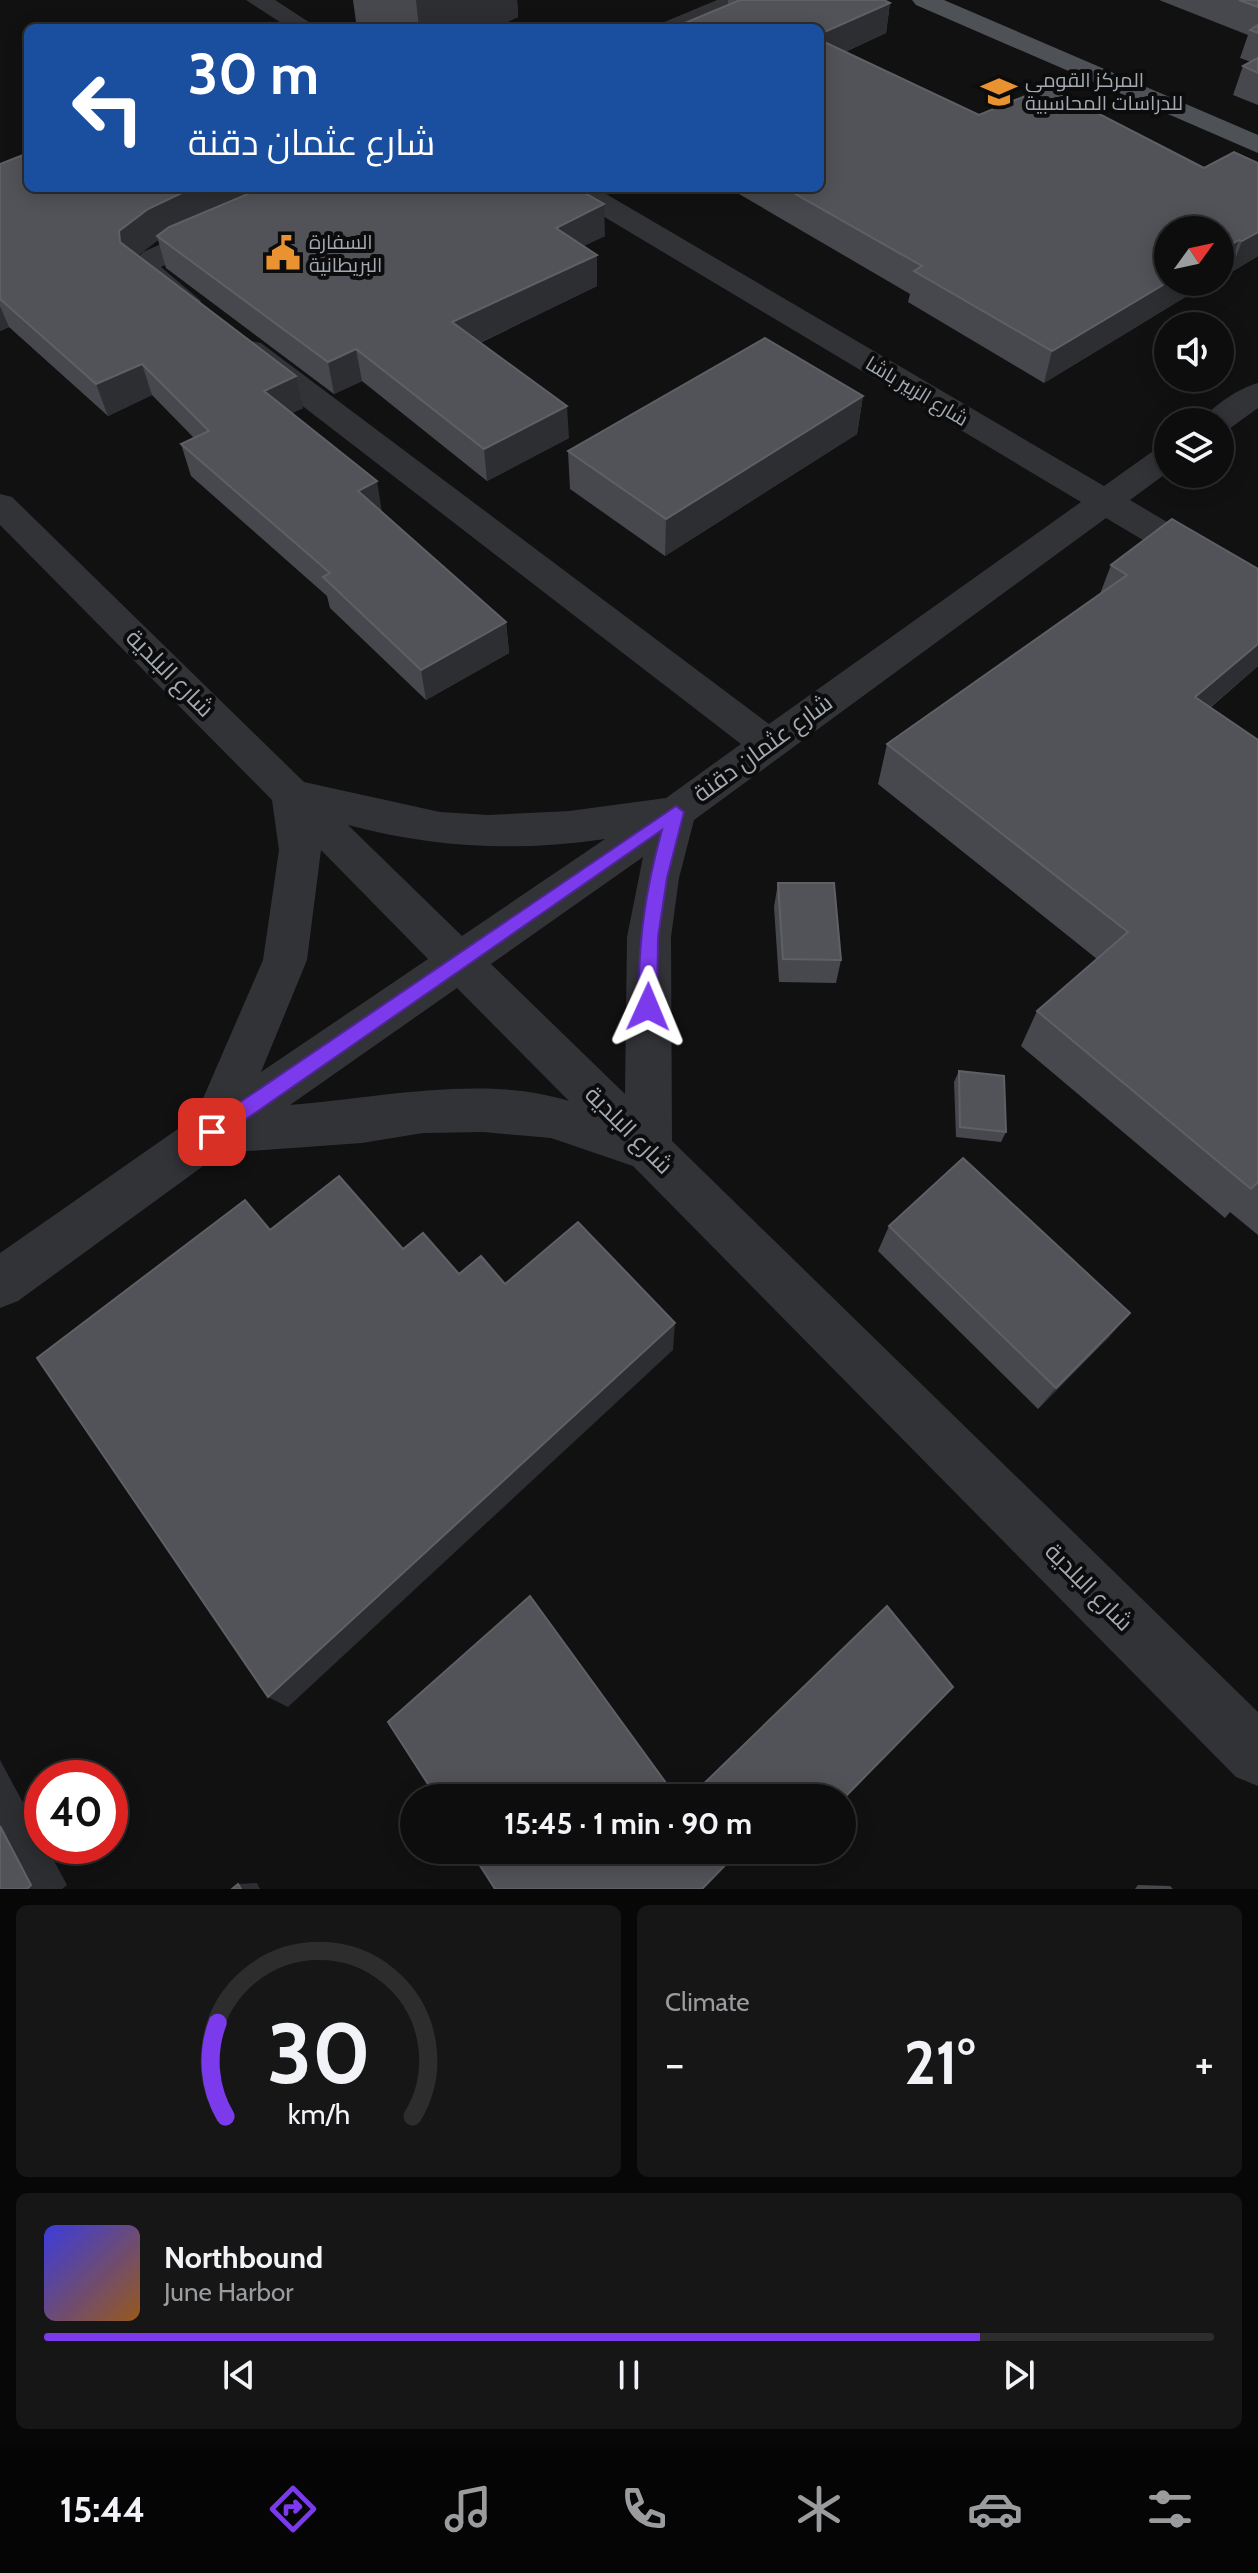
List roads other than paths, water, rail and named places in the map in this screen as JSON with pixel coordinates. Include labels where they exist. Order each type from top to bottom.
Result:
[{"type":"main road","points":[[924,0],[1258,145]]},
{"type":"street","points":[[258,0],[299,24]]},
{"type":"street","points":[[680,24],[737,0]]},
{"type":"street","points":[[301,192],[166,250],[146,265],[147,271],[767,743]]},
{"type":"street","name":"شارع الزبير باشا","points":[[583,192],[1258,592]]},
{"type":"street","points":[[1234,410],[1258,393]]},
{"type":"street","name":"شارع عثمان دقنة","points":[[0,1283],[212,1132],[676,812],[767,743],[1154,466]]},
{"type":"street","name":"شارع البلدية","points":[[0,505],[1258,1755]]},
{"type":"street","points":[[291,794],[457,830],[571,829],[676,812],[658,878],[649,937],[648,1149],[551,1117],[483,1111],[423,1112],[362,1121],[212,1132],[285,960],[300,850],[291,794]]},
{"type":"place","name":"المركز القومي للدراسات المحاسبية","points":[[999,92]]},
{"type":"place","name":"السفارة البريطانية","points":[[283,253]]}]
